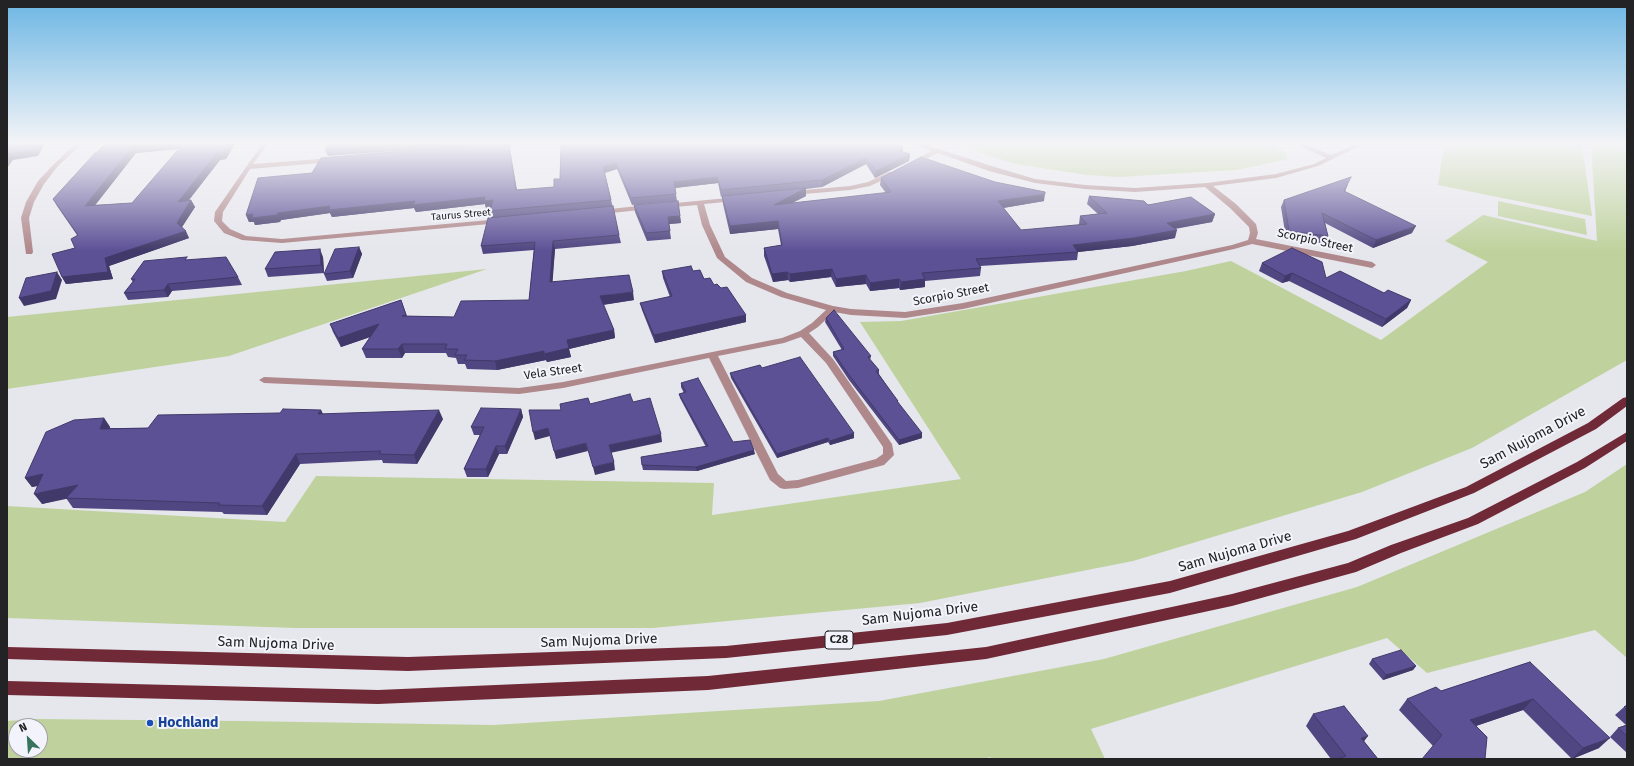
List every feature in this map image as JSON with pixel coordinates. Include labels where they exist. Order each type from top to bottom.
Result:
[{"type":"highway","name":"Sam Nujoma Drive","points":[[7,653],[408,664],[726,652],[947,629],[1170,587],[1351,535],[1470,490],[1592,426],[1627,401]]},
{"type":"highway","points":[[7,688],[378,697],[708,683],[986,653],[1232,600],[1352,568],[1396,549],[1473,521],[1581,465],[1627,436]]},
{"type":"street","points":[[29,252],[25,218],[30,202],[44,180]]},
{"type":"street","name":"Taurus Street","points":[[240,180],[219,212],[218,222],[226,231],[245,238],[282,241],[510,220]]},
{"type":"street","points":[[787,194],[863,185],[881,180]]},
{"type":"street","points":[[1031,180],[1078,186],[1135,190],[1207,185],[1243,180]]},
{"type":"street","points":[[1207,185],[1233,206],[1252,226],[1254,233],[1252,241]]},
{"type":"street","points":[[589,213],[739,199]]},
{"type":"street","name":"Scorpio Street","points":[[700,202],[706,225],[721,258],[749,280],[784,295],[832,309],[890,316],[963,306],[1228,248],[1252,241],[1372,265]]},
{"type":"street","name":"Vela Street","points":[[264,380],[519,391],[563,385],[713,356],[784,340],[802,333],[814,325],[832,309]]},
{"type":"street","points":[[713,356],[774,477],[784,485],[798,484],[880,462],[889,455],[888,447],[830,361],[802,333]]},
{"type":"green space","points":[[1439,180],[1587,180],[1592,216],[1438,185]]},
{"type":"green space","points":[[1593,180],[1627,180],[1627,360],[1472,448],[1362,492],[1133,561],[920,603],[653,628],[295,628],[7,618],[7,506],[285,522],[316,476],[714,483],[712,515],[961,479],[860,322],[901,321],[1186,271],[1231,261],[1381,340],[1488,262],[1445,241],[1483,215],[1597,241]]},
{"type":"green space","points":[[1498,201],[1585,219],[1587,235],[1498,216]]},
{"type":"green space","points":[[487,269],[229,356],[7,389],[7,317]]},
{"type":"green space","points":[[1627,464],[1627,658],[1595,630],[1427,673],[1387,638],[1091,729],[1105,759],[992,759],[990,757],[984,759],[7,759],[8,721],[8,758],[48,758],[48,719],[494,725],[879,701],[1104,659],[1357,587],[1585,492]]},
{"type":"building","points":[[71,180],[106,180],[85,206],[132,203],[152,180],[196,180],[178,202],[191,200],[177,223],[186,231],[105,258],[108,272],[62,277],[52,254],[75,248],[71,239],[78,235],[53,199]]},
{"type":"building","points":[[257,180],[514,180],[516,190],[554,187],[554,180],[606,180],[611,200],[490,211],[493,200],[484,201],[485,197],[413,205],[415,201],[329,210],[330,206],[252,218],[253,214],[246,215]]},
{"type":"building","points":[[623,180],[693,180],[674,182],[676,194],[631,198]]},
{"type":"building","points":[[718,180],[823,180],[822,180],[721,190]]},
{"type":"building","points":[[882,180],[988,180],[1045,192],[1045,194],[998,201],[1021,230],[1087,224],[1080,216],[1107,213],[1089,196],[1144,201],[1148,205],[1191,197],[1215,214],[1167,223],[1177,230],[1134,238],[1073,245],[1078,252],[976,259],[981,268],[922,273],[925,279],[901,282],[899,279],[870,283],[866,275],[836,279],[832,269],[790,274],[787,272],[772,274],[764,248],[782,245],[778,221],[730,226],[722,196],[806,188],[774,205],[891,192]]},
{"type":"building","points":[[1343,180],[1350,180],[1344,191],[1416,226],[1376,240],[1322,213],[1328,236],[1289,231],[1284,200]]},
{"type":"building","points":[[678,201],[680,216],[668,217],[670,231],[646,233],[634,205]]},
{"type":"building","points":[[613,206],[619,235],[553,241],[550,282],[629,275],[633,292],[600,296],[614,330],[567,340],[569,348],[544,354],[544,351],[495,361],[464,360],[467,355],[455,355],[458,349],[445,349],[447,344],[402,344],[398,349],[362,349],[379,324],[338,338],[330,324],[401,300],[406,315],[402,316],[454,317],[461,301],[529,300],[535,242],[481,246],[488,218]]},
{"type":"building","points":[[359,247],[350,271],[324,274],[335,249]]},
{"type":"building","points":[[1292,248],[1322,262],[1326,278],[1340,271],[1384,293],[1388,290],[1411,300],[1386,319],[1292,273],[1285,276],[1262,263]]},
{"type":"building","points":[[320,249],[321,265],[265,269],[275,252]]},
{"type":"building","points":[[187,257],[185,260],[226,257],[238,277],[168,284],[164,290],[124,293],[135,279],[131,279],[144,261]]},
{"type":"building","points":[[691,266],[693,271],[700,270],[704,279],[710,278],[714,285],[717,284],[721,288],[727,287],[746,315],[654,335],[640,303],[672,296],[662,271]]},
{"type":"building","points":[[57,272],[51,291],[19,298],[26,278]]},
{"type":"building","points":[[834,310],[871,356],[868,357],[879,370],[876,371],[922,433],[899,440],[849,375],[833,352],[844,349],[826,318]]},
{"type":"building","points":[[800,357],[854,433],[830,441],[828,438],[777,454],[730,373],[760,365],[762,368]]},
{"type":"building","points":[[698,378],[733,442],[750,440],[754,450],[696,467],[642,465],[641,457],[708,446],[679,394],[686,392],[681,383]]},
{"type":"building","points":[[630,394],[633,402],[650,398],[661,434],[609,445],[614,462],[593,467],[586,443],[554,451],[548,428],[533,432],[529,410],[561,410],[560,404],[588,398],[590,404]]},
{"type":"building","points":[[481,408],[521,409],[505,446],[496,446],[486,469],[464,469],[484,427],[471,427]]},
{"type":"building","points":[[283,409],[321,410],[318,414],[439,410],[414,455],[379,454],[381,451],[296,454],[262,506],[218,505],[220,503],[66,498],[78,485],[34,494],[43,474],[25,478],[46,432],[74,420],[104,418],[100,429],[148,428],[158,415],[280,413]]},
{"type":"building","points":[[1401,650],[1416,666],[1386,675],[1372,659]]},
{"type":"building","points":[[1530,662],[1610,738],[1583,748],[1533,699],[1470,720],[1487,737],[1485,759],[1422,759],[1442,735],[1407,699],[1436,687],[1441,691]]},
{"type":"building","points":[[1344,706],[1368,736],[1361,738],[1378,759],[1337,759],[1346,756],[1313,714]]},
{"type":"building","points":[[1627,725],[1627,736],[1618,728]]},
{"type":"place","name":"Hochland","points":[[150,723]]}]
